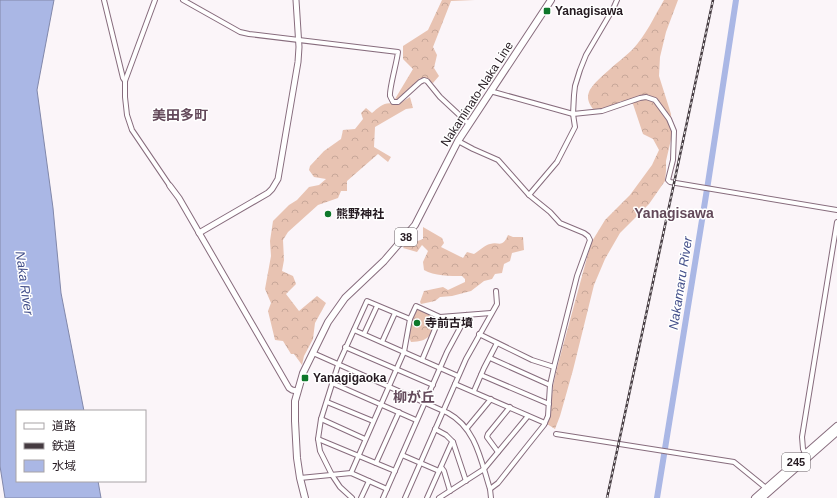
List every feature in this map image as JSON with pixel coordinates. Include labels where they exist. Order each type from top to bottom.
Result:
[{"type":"main road","name":"Nakaminato-Naka Line","points":[[306,497],[300,478],[294,421],[297,391],[303,373],[328,322],[342,301],[384,261],[415,225],[458,141],[551,0]]},
{"type":"main road","name":"245","points":[[755,498],[837,426]]},
{"type":"main road","name":"245","points":[[762,498],[837,432]]},
{"type":"street","points":[[104,0],[123,78],[126,81]]},
{"type":"street","points":[[155,0],[126,81],[125,106],[132,130],[179,198],[290,388],[297,391]]},
{"type":"street","points":[[183,0],[240,32],[398,52],[397,64],[390,90],[390,96],[393,102],[398,102],[424,80],[427,81],[440,97],[469,124]]},
{"type":"street","points":[[199,233],[268,193],[276,184],[294,89],[298,58],[299,40],[296,0]]},
{"type":"street","points":[[530,195],[557,162],[575,127],[573,114],[576,86],[586,55],[617,0]]},
{"type":"street","points":[[490,91],[573,114],[602,111],[640,98],[646,97],[655,100],[669,119],[674,131],[673,160],[668,180],[670,182],[837,210]]},
{"type":"street","points":[[458,141],[498,160],[530,195],[550,212],[560,223],[584,233],[590,240],[577,276],[554,367],[550,385],[548,416],[498,483],[490,489]]},
{"type":"street","points":[[805,453],[803,449],[802,437],[837,222]]},
{"type":"street","points":[[405,498],[458,376],[479,334],[497,304],[496,290]]},
{"type":"street","points":[[352,498],[340,487],[320,451],[318,439],[321,419],[332,383],[345,347],[366,301],[410,320]]},
{"type":"street","points":[[364,334],[377,306]]},
{"type":"street","points":[[351,473],[404,352],[410,320],[416,306],[440,317],[491,313]]},
{"type":"street","points":[[382,342],[395,313]]},
{"type":"street","points":[[383,498],[447,352],[467,315]]},
{"type":"street","points":[[422,360],[440,317]]},
{"type":"street","points":[[354,330],[458,376]]},
{"type":"street","points":[[479,334],[532,360],[554,367]]},
{"type":"street","points":[[474,391],[497,343]]},
{"type":"street","points":[[345,347],[433,385]]},
{"type":"street","points":[[313,353],[455,417],[466,428],[472,437],[484,469],[491,498]]},
{"type":"street","points":[[490,358],[550,385]]},
{"type":"street","points":[[481,375],[549,404]]},
{"type":"street","points":[[332,383],[416,420]]},
{"type":"street","points":[[455,384],[474,391],[544,423]]},
{"type":"street","points":[[466,428],[490,399]]},
{"type":"street","points":[[327,402],[373,421]]},
{"type":"street","points":[[498,452],[487,438],[488,434],[510,407]]},
{"type":"street","points":[[376,463],[399,412]]},
{"type":"street","points":[[439,498],[484,469],[528,416]]},
{"type":"street","points":[[321,419],[365,439]]},
{"type":"street","points":[[435,429],[446,435],[453,442],[466,481]]},
{"type":"street","points":[[556,434],[734,462],[766,488]]},
{"type":"street","points":[[318,439],[395,471]]},
{"type":"street","points":[[427,498],[453,442]]},
{"type":"street","points":[[402,455],[444,471],[450,491]]},
{"type":"street","points":[[300,478],[351,473],[387,489]]},
{"type":"street","points":[[361,498],[369,481]]},
{"type":"green space","points":[[442,0],[475,0],[451,1],[433,47],[437,55],[434,68],[439,76],[433,83],[420,78],[402,98],[397,100],[395,99],[413,69],[403,59],[403,46],[428,30]]},
{"type":"green space","points":[[664,0],[678,0],[666,32],[660,57],[659,76],[671,114],[672,135],[666,161],[665,181],[649,204],[620,233],[605,259],[594,285],[573,370],[555,429],[547,424],[550,416],[553,386],[591,243],[605,220],[630,195],[652,165],[659,150],[653,139],[643,134],[633,104],[621,101],[611,107],[595,111],[589,102],[588,95],[596,82],[638,44]]},
{"type":"green space","points":[[410,97],[413,108],[406,109],[375,127],[374,147],[391,157],[388,162],[378,154],[347,181],[347,191],[341,191],[338,198],[318,205],[288,232],[283,240],[284,260],[282,271],[293,276],[296,284],[286,294],[299,311],[317,296],[326,303],[315,323],[313,339],[304,356],[302,365],[294,354],[291,354],[283,341],[275,340],[268,311],[271,303],[265,289],[271,256],[270,241],[273,221],[289,205],[297,200],[309,187],[319,185],[326,179],[314,177],[309,170],[310,166],[324,151],[341,139],[343,130],[355,129],[363,119],[361,113],[366,108],[372,113],[383,104],[390,103],[397,105]]},
{"type":"green space","points":[[423,227],[442,238],[444,243],[441,247],[463,258],[467,252],[474,254],[493,243],[500,244],[504,242],[508,235],[513,237],[523,237],[524,250],[512,253],[510,261],[504,264],[502,273],[495,274],[492,279],[484,281],[471,291],[452,296],[440,297],[435,301],[421,304],[420,302],[424,291],[443,287],[448,290],[465,282],[465,279],[462,276],[437,275],[424,270],[423,262],[428,251],[422,245],[417,252],[403,248],[408,240],[415,242],[423,239]]},
{"type":"green space","points":[[416,310],[436,317],[437,320],[431,334],[426,339],[411,342],[408,335]]},
{"type":"water","name":"Naka River","points":[[0,0],[54,0],[37,90],[53,208],[61,293],[84,410],[16,410],[16,482],[98,482],[101,498],[5,498],[0,466]]},
{"type":"waterway","name":"Nakamaru River","points":[[657,498],[736,0]]},
{"type":"railway","points":[[607,498],[713,0]]},
{"type":"place","name":"Yanagisawa","points":[[547,11]]},
{"type":"place","name":"熊野神社","points":[[328,214]]},
{"type":"place","name":"寺前古墳","points":[[417,323]]},
{"type":"place","name":"Yanagigaoka","points":[[305,378]]},
{"type":"district","name":"美田多町","points":[[180,115]]},
{"type":"district","name":"Yanagisawa","points":[[674,213]]},
{"type":"district","name":"柳が丘","points":[[414,397]]}]
